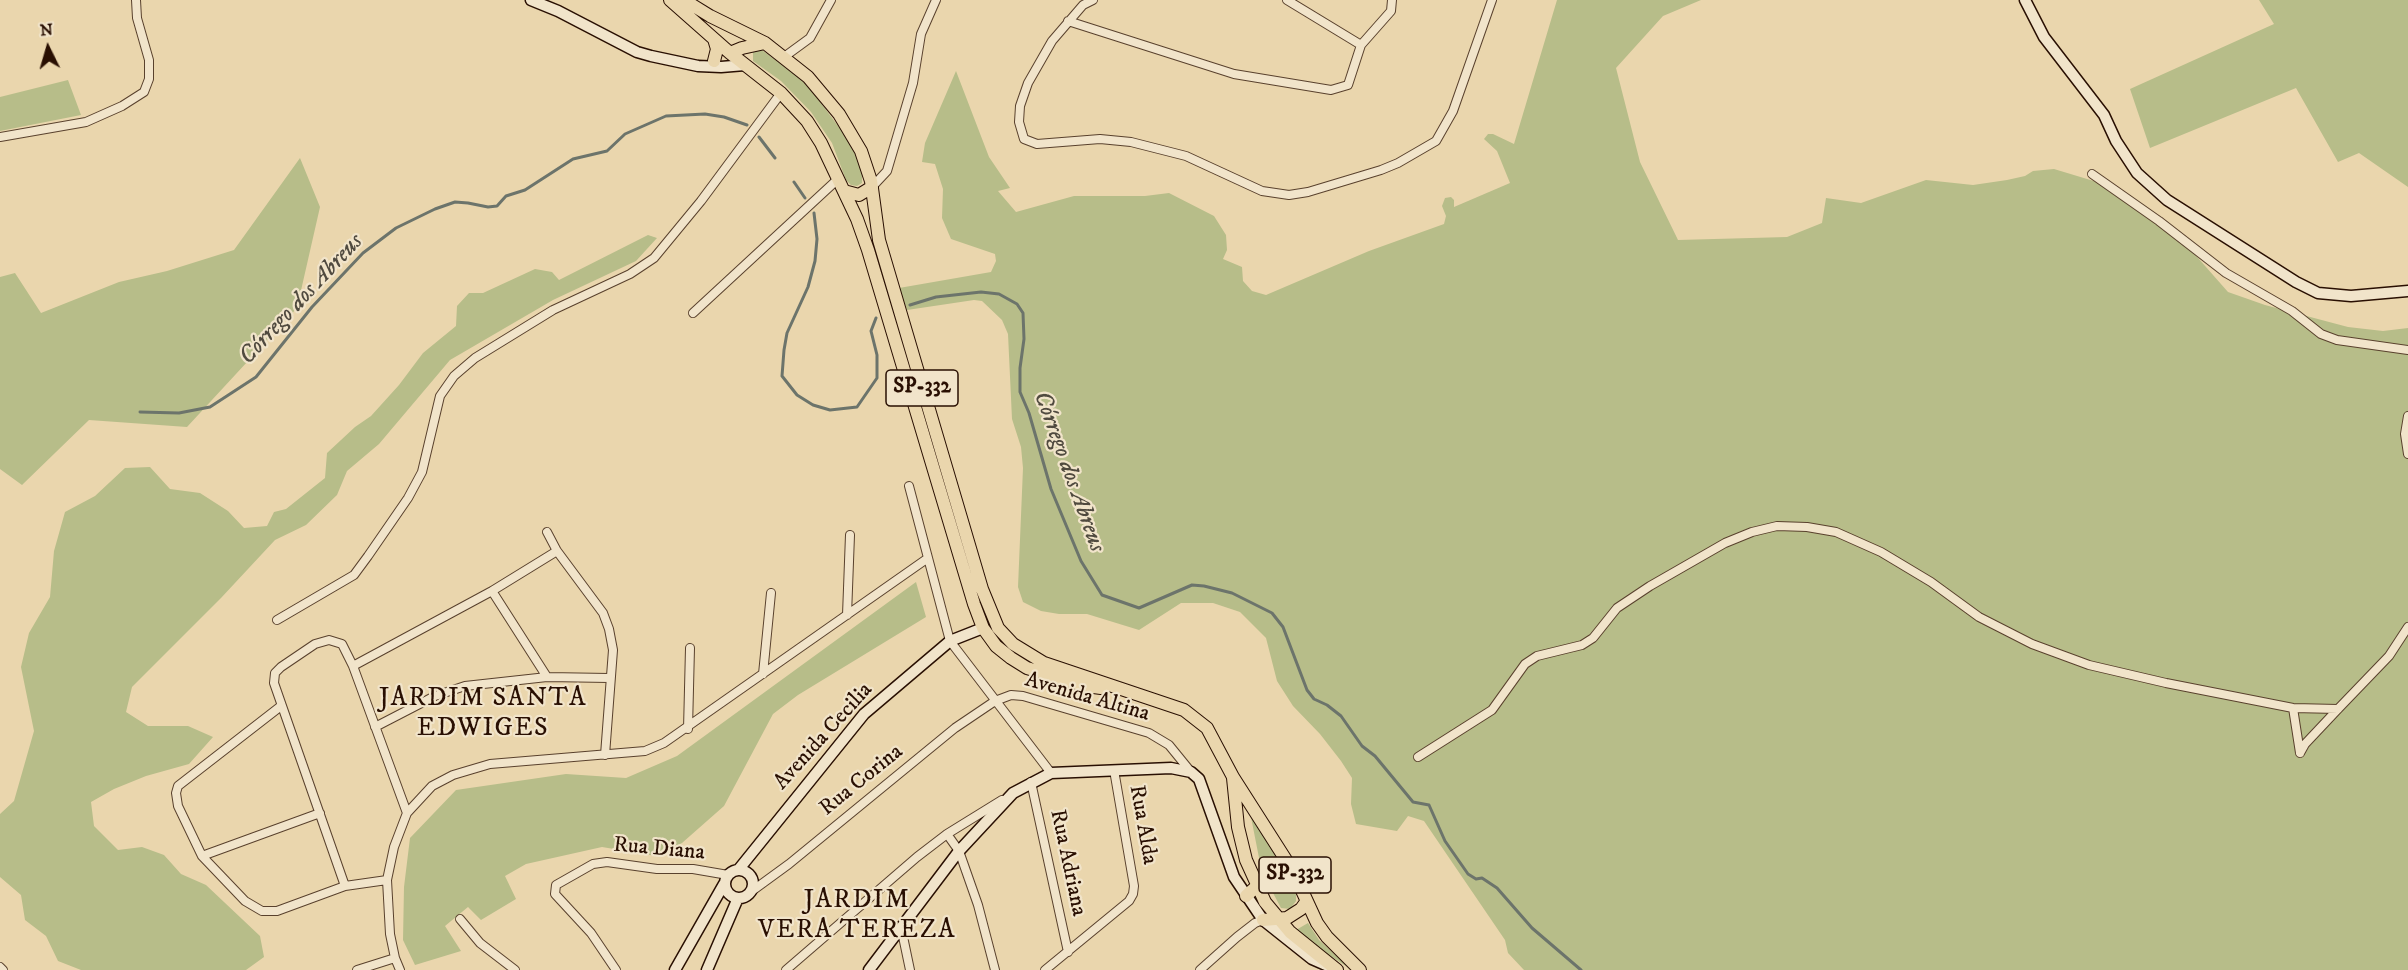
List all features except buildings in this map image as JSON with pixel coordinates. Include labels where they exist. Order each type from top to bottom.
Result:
[{"type":"main road","name":"SP-332","points":[[670,0],[730,53],[781,93],[807,121],[817,136],[844,191],[868,250],[982,628],[996,646],[1027,668],[1086,686],[1120,690]]},
{"type":"main road","name":"SP-332","points":[[684,0],[784,57],[808,77],[839,114],[861,151],[872,187],[879,240],[982,589],[998,628],[1013,644],[1031,657],[1120,690],[1154,699],[1192,715],[1207,728],[1233,777],[1293,871],[1306,902],[1327,937],[1360,970]]},
{"type":"main road","points":[[714,39],[717,49],[714,61]]},
{"type":"main road","points":[[730,53],[760,44]]},
{"type":"main road","points":[[745,65],[747,55],[760,44]]},
{"type":"main road","points":[[844,191],[859,195],[872,187]]},
{"type":"main road","name":"SP-332","points":[[1233,777],[1238,827],[1246,860],[1265,902],[1290,932],[1336,970]]},
{"type":"main road","points":[[1246,896],[1266,876],[1277,872],[1293,871]]},
{"type":"main road","points":[[1263,920],[1279,920],[1295,914],[1306,902]]},
{"type":"street","points":[[0,137],[86,122],[122,106],[144,92],[149,79],[149,60],[137,18],[136,0]]},
{"type":"street","points":[[531,0],[558,11],[637,52],[698,66],[745,65]]},
{"type":"street","points":[[784,57],[810,38],[831,0]]},
{"type":"street","points":[[872,187],[887,171],[913,82],[921,34],[936,0]]},
{"type":"street","points":[[1093,0],[1083,5],[1068,21],[1039,61],[1028,83],[1020,106],[1019,122],[1024,140],[1037,144],[1100,139],[1131,142],[1186,156],[1262,191],[1289,195],[1308,192],[1381,170],[1436,141],[1453,111],[1492,0]]},
{"type":"street","points":[[1287,0],[1361,45]]},
{"type":"street","points":[[1068,21],[1234,74],[1321,89],[1344,88],[1348,85],[1361,45],[1387,17],[1391,10],[1392,0]]},
{"type":"street","points":[[2025,0],[2044,37],[2104,115],[2116,141],[2137,173],[2167,200],[2296,282],[2318,293],[2350,296],[2408,293]]},
{"type":"street","points":[[698,66],[730,53]]},
{"type":"street","points":[[277,620],[354,574],[368,556],[408,498],[422,472],[440,396],[454,376],[475,358],[553,310],[630,274],[654,258],[701,201],[781,93]]},
{"type":"street","points":[[2092,174],[2159,221],[2226,273],[2292,311],[2321,334],[2337,340],[2408,350]]},
{"type":"street","points":[[693,313],[838,179]]},
{"type":"street","points":[[2408,416],[2405,434],[2408,454]]},
{"type":"street","points":[[909,486],[950,641],[1051,773]]},
{"type":"street","points":[[1418,757],[1492,710],[1525,664],[1537,656],[1582,645],[1593,638],[1617,608],[1650,586],[1725,543],[1752,532],[1777,526],[1807,527],[1836,532],[1881,552],[1931,582],[1979,617],[2032,644],[2089,664],[2166,683],[2293,708],[2338,709]]},
{"type":"street","points":[[547,531],[557,551],[603,613],[609,629],[613,650],[609,678],[605,755]]},
{"type":"street","points":[[847,615],[850,535]]},
{"type":"street","points":[[352,666],[492,591],[557,551]]},
{"type":"street","points":[[400,970],[394,958],[390,934],[387,880],[394,848],[407,813],[432,786],[453,775],[490,764],[645,751],[664,743],[688,729],[928,558]]},
{"type":"street","points":[[492,591],[547,677]]},
{"type":"street","points":[[763,674],[771,593]]},
{"type":"street","points":[[2293,708],[2300,753],[2305,744],[2389,656],[2408,627]]},
{"type":"street","name":"Avenida Cecilia","points":[[739,869],[864,714],[950,641],[982,628]]},
{"type":"street","points":[[345,886],[274,683],[275,673],[280,667],[315,644],[329,640],[342,644],[407,813]]},
{"type":"street","points":[[688,729],[690,648]]},
{"type":"street","points":[[375,727],[435,696],[465,686],[547,677],[609,678]]},
{"type":"street","name":"Avenida Altina","points":[[994,701],[1011,695],[1023,696],[1149,733],[1169,745],[1191,772]]},
{"type":"street","name":"Rua Corina","points":[[752,891],[789,864],[955,728],[994,701]]},
{"type":"street","points":[[281,706],[178,786],[176,793],[178,806],[202,856],[245,901],[262,911],[277,911],[345,886],[387,880]]},
{"type":"street","points":[[786,970],[947,834],[1032,782],[1051,773],[1172,768],[1191,772],[1204,787],[1228,864],[1263,920],[1312,960],[1336,970]]},
{"type":"street","name":"Rua Alda","points":[[1068,952],[1129,901],[1133,894],[1134,886],[1114,770]]},
{"type":"street","name":"Rua Adriana","points":[[1032,782],[1068,952]]},
{"type":"street","points":[[869,970],[959,851],[1013,793]]},
{"type":"street","points":[[202,856],[320,813]]},
{"type":"street","points":[[947,834],[959,851],[978,905],[995,970]]},
{"type":"street","name":"Rua Diana","points":[[615,970],[591,933],[555,894],[556,885],[593,864],[607,862],[657,869],[693,869],[726,879]]},
{"type":"street","points":[[675,970],[726,879],[739,869],[748,872],[752,876],[752,891],[749,895],[738,898],[730,895],[726,879]]},
{"type":"street","points":[[707,970],[738,898]]},
{"type":"street","points":[[460,919],[480,943],[515,970]]},
{"type":"street","points":[[1200,970],[1237,937],[1255,923],[1263,920]]},
{"type":"street","points":[[901,927],[910,970]]},
{"type":"street","points":[[1045,970],[1068,952]]},
{"type":"street","points":[[357,970],[394,958]]},
{"type":"green space","points":[[1557,0],[1701,0],[1663,16],[1616,68],[1640,162],[1678,240],[1787,237],[1822,223],[1826,198],[1861,203],[1926,180],[1973,185],[2025,176],[2033,171],[2054,169],[2097,182],[2149,218],[2191,250],[2228,292],[2265,305],[2348,327],[2383,331],[2408,328],[2408,970],[1524,970],[1508,953],[1505,940],[1424,821],[1408,816],[1397,831],[1356,824],[1351,804],[1352,778],[1320,734],[1293,706],[1277,681],[1266,638],[1240,612],[1213,603],[1181,603],[1139,630],[1087,614],[1059,614],[1041,611],[1023,602],[1018,587],[1023,468],[1021,447],[1012,419],[1008,334],[1002,320],[982,301],[974,300],[907,310],[899,288],[991,272],[996,261],[995,254],[951,239],[942,218],[943,189],[935,164],[922,162],[925,143],[956,71],[989,157],[1010,188],[998,191],[1016,212],[1074,196],[1145,196],[1169,193],[1214,216],[1226,235],[1227,250],[1223,259],[1242,267],[1243,281],[1252,291],[1266,295],[1369,251],[1444,224],[1446,216],[1442,206],[1445,198],[1451,197],[1454,200],[1454,207],[1510,183],[1497,151],[1484,139],[1488,134],[1493,134],[1514,144]]},
{"type":"green space","points":[[2259,0],[2408,0],[2408,187],[2359,153],[2338,162],[2296,88],[2150,148],[2130,89],[2274,24]]},
{"type":"green space","points":[[762,50],[801,79],[812,91],[847,138],[862,166],[862,183],[857,186],[851,185],[846,180],[832,143],[811,112],[781,81],[753,61],[753,51]]},
{"type":"green space","points":[[68,80],[81,115],[0,131],[0,97]]},
{"type":"green space","points":[[300,158],[320,207],[297,308],[187,427],[89,420],[22,485],[0,469],[0,277],[15,273],[41,313],[119,282],[167,271],[234,250]]},
{"type":"green space","points":[[648,235],[657,238],[636,261],[553,300],[450,360],[379,444],[347,471],[337,495],[306,525],[275,540],[132,687],[126,712],[148,726],[188,726],[213,737],[189,764],[146,776],[114,789],[91,802],[94,826],[118,850],[142,847],[164,855],[181,874],[206,885],[260,936],[264,957],[246,970],[81,970],[58,961],[46,936],[25,920],[21,895],[0,877],[0,814],[14,801],[34,731],[21,667],[29,633],[50,597],[54,551],[65,512],[95,496],[125,468],[150,467],[170,489],[200,493],[228,511],[244,528],[267,526],[274,512],[286,509],[325,478],[327,453],[355,427],[371,416],[399,385],[423,353],[456,326],[457,306],[469,293],[483,293],[535,269],[552,272],[559,280]]},
{"type":"green space","points":[[916,582],[926,617],[798,695],[773,714],[724,806],[682,843],[656,856],[602,847],[526,864],[505,876],[516,899],[481,920],[468,907],[445,926],[461,951],[415,965],[403,940],[404,887],[410,838],[456,790],[566,774],[626,778],[677,756]]},
{"type":"green space","points":[[1251,817],[1279,859],[1261,868]]},
{"type":"green space","points":[[1283,881],[1293,887],[1296,895],[1296,901],[1290,909],[1281,908],[1273,893],[1275,886]]},
{"type":"green space","points":[[1308,923],[1319,940],[1352,970],[1315,946],[1296,930]]},
{"type":"waterway","name":"Córrego dos Abreus","points":[[140,412],[179,413],[210,407],[256,377],[312,307],[363,253],[396,228],[435,209],[455,202],[488,207],[497,206],[506,196],[525,190],[573,159],[607,151],[625,134],[666,116],[705,114],[724,117],[747,125]]},
{"type":"waterway","name":"Córrego dos Abreus","points":[[759,137],[775,158]]},
{"type":"waterway","name":"Córrego dos Abreus","points":[[794,182],[805,198]]},
{"type":"waterway","name":"Córrego dos Abreus","points":[[814,213],[817,239],[815,261],[808,287],[787,333],[782,376],[797,395],[813,405],[830,410],[857,407],[877,378],[877,355],[871,331],[876,318]]},
{"type":"waterway","name":"Córrego dos Abreus","points":[[910,305],[936,297],[981,292],[999,294],[1017,304],[1023,313],[1024,339],[1020,368],[1020,392],[1029,413],[1051,489],[1081,561],[1102,595],[1139,608],[1192,585],[1204,586],[1232,593],[1272,613],[1283,627],[1307,690],[1314,699],[1327,705],[1341,716],[1362,746],[1375,756],[1413,802],[1429,805],[1445,841],[1468,874],[1476,879],[1482,878],[1497,888],[1532,928],[1581,970]]},
{"type":"district","name":"JARDIM SANTA EDWIGES","points":[[483,715]]},
{"type":"district","name":"JARDIM VERA TEREZA","points":[[857,917]]}]
